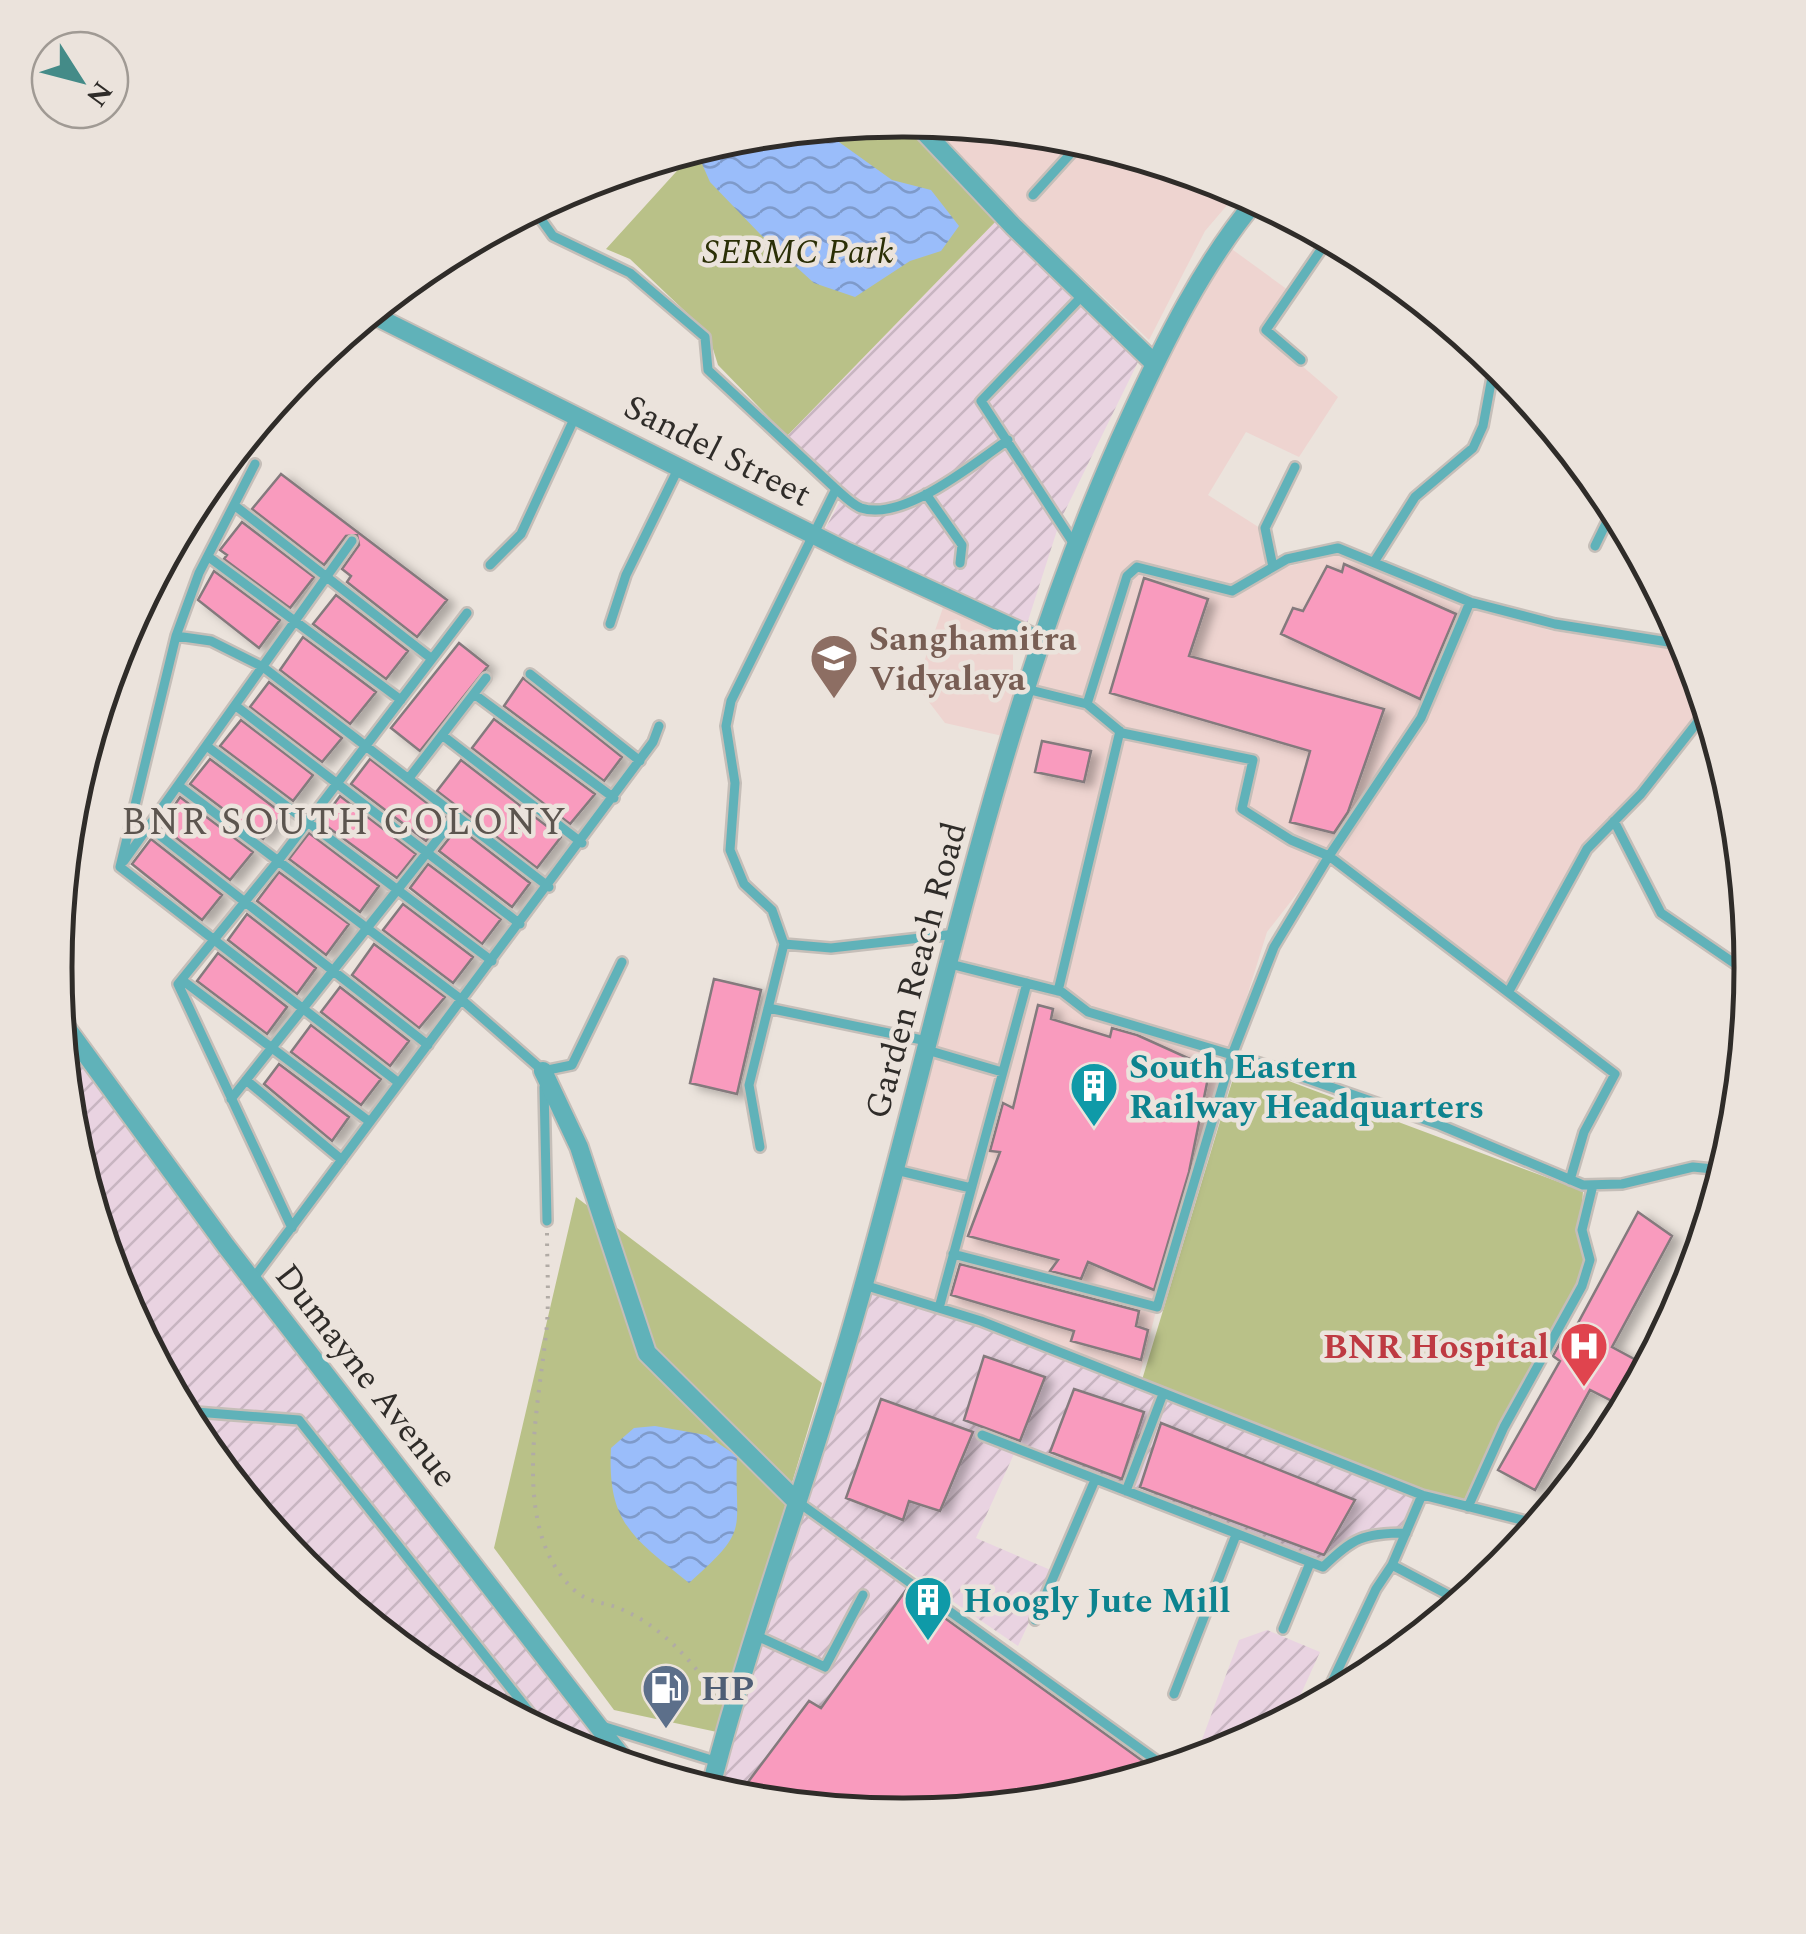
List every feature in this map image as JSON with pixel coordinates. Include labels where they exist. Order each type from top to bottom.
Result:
[{"type":"street","points":[[930,138],[1155,364]]},
{"type":"street","name":"Garden Reach Road","points":[[714,1775],[864,1285],[1040,640],[1075,544],[1155,364],[1229,232],[1247,212]]},
{"type":"street","name":"Sandel Street","points":[[383,320],[810,534],[1040,640]]},
{"type":"street","name":"Dumayne Avenue","points":[[76,1041],[252,1281],[610,1743]]},
{"type":"street","points":[[543,1071],[580,1147],[648,1353],[796,1500]]},
{"type":"lane","points":[[1033,195],[1070,153]]},
{"type":"lane","points":[[541,220],[553,236],[630,273],[706,337],[708,370],[860,508],[881,509],[926,494],[1008,440]]},
{"type":"lane","points":[[1302,360],[1266,330],[1321,250]]},
{"type":"lane","points":[[1075,544],[981,400],[1083,295]]},
{"type":"lane","points":[[1374,562],[1414,496],[1473,448],[1491,381]]},
{"type":"lane","points":[[490,564],[521,534],[576,416]]},
{"type":"lane","points":[[120,867],[176,636],[199,573],[255,464]]},
{"type":"lane","points":[[610,624],[626,575],[679,467]]},
{"type":"lane","points":[[1273,566],[1265,528],[1295,467]]},
{"type":"lane","points":[[760,1147],[749,1085],[784,944],[772,910],[744,884],[730,850],[735,783],[726,726],[731,701],[810,534],[836,489]]},
{"type":"lane","points":[[926,494],[962,545],[960,563]]},
{"type":"lane","points":[[234,506],[432,659]]},
{"type":"lane","points":[[1595,546],[1605,524]]},
{"type":"lane","points":[[120,867],[352,540]]},
{"type":"lane","points":[[1087,704],[1127,576],[1137,567],[1232,591],[1273,566],[1317,550],[1338,548],[1470,602],[1555,624],[1667,642]]},
{"type":"lane","points":[[210,558],[400,700]]},
{"type":"lane","points":[[954,1254],[1157,1307],[1232,1054],[1274,947],[1328,856],[1421,718],[1470,602]]},
{"type":"lane","points":[[292,1228],[178,984],[278,862],[467,613]]},
{"type":"lane","points":[[176,636],[211,642],[263,667],[549,886]]},
{"type":"lane","points":[[530,674],[640,762]]},
{"type":"lane","points":[[409,778],[486,678]]},
{"type":"lane","points":[[1026,689],[1087,704],[1120,731],[1253,760],[1242,809],[1291,840],[1328,856],[1615,1074],[1584,1132],[1570,1180]]},
{"type":"lane","points":[[474,694],[614,798]]},
{"type":"lane","points":[[236,706],[520,924]]},
{"type":"lane","points":[[1509,991],[1587,849],[1696,723]]},
{"type":"lane","points":[[252,1281],[582,843],[640,762],[659,726]]},
{"type":"lane","points":[[1058,991],[1120,731]]},
{"type":"lane","points":[[442,735],[582,843]]},
{"type":"lane","points":[[208,747],[306,825],[492,961]]},
{"type":"lane","points":[[179,786],[462,1000],[543,1071],[546,1220]]},
{"type":"lane","points":[[232,1099],[457,815]]},
{"type":"lane","points":[[1614,822],[1661,913],[1734,963]]},
{"type":"lane","points":[[149,826],[428,1044]]},
{"type":"lane","points":[[120,867],[399,1083]]},
{"type":"lane","points":[[784,944],[832,948],[958,934]]},
{"type":"lane","points":[[543,1071],[572,1065],[622,962]]},
{"type":"lane","points":[[950,964],[1058,991],[1088,1012],[1232,1054],[1440,1124],[1570,1180],[1593,1185],[1622,1184],[1693,1167],[1708,1169]]},
{"type":"lane","points":[[182,980],[370,1122]]},
{"type":"lane","points":[[939,1308],[1027,983]]},
{"type":"lane","points":[[768,1008],[928,1046],[1002,1072]]},
{"type":"lane","points":[[246,1080],[342,1160]]},
{"type":"lane","points":[[894,1170],[971,1188]]},
{"type":"lane","points":[[1468,1507],[1504,1427],[1582,1286],[1590,1260],[1582,1230],[1593,1185]]},
{"type":"lane","points":[[864,1285],[939,1308],[1422,1495],[1522,1520]]},
{"type":"lane","points":[[1126,1492],[1163,1394]]},
{"type":"lane","points":[[203,1413],[299,1420],[525,1706]]},
{"type":"lane","points":[[982,1435],[1323,1567],[1352,1540],[1375,1533],[1406,1533]]},
{"type":"lane","points":[[1035,1620],[1095,1480]]},
{"type":"lane","points":[[1339,1673],[1422,1495]]},
{"type":"lane","points":[[796,1500],[1154,1758]]},
{"type":"lane","points":[[1174,1694],[1236,1535]]},
{"type":"lane","points":[[1283,1628],[1310,1562]]},
{"type":"lane","points":[[1392,1565],[1447,1594]]},
{"type":"lane","points":[[757,1636],[825,1667],[862,1595]]},
{"type":"lane","points":[[594,1724],[718,1762]]},
{"type":"path","points":[[546,1220],[547,1324],[536,1398],[534,1510],[564,1580],[586,1601],[620,1609],[662,1634],[695,1664],[733,1713]]},
{"type":"shaded area","points":[[934,138],[1065,152],[1170,181],[1229,203],[1205,231],[1149,340]]},
{"type":"shaded area","points":[[999,218],[1139,360],[1060,521],[1026,627],[823,533],[846,490],[787,436]]},
{"type":"shaded area","points":[[1229,247],[1288,290],[1264,333],[1338,397],[1299,457],[1246,432],[1208,495],[1260,528],[1274,570],[1339,554],[1548,630],[1670,649],[1695,720],[1630,800],[1587,843],[1510,986],[1336,857],[1323,860],[1267,932],[1231,1048],[1092,1011],[1065,988],[956,958],[1023,719],[1092,513],[1159,368]]},
{"type":"shaded area","points":[[945,602],[1013,634],[1013,696],[1007,737],[945,723],[916,685]]},
{"type":"shaded area","points":[[955,971],[1061,996],[1083,1014],[1229,1058],[1202,1153],[1208,1158],[1157,1307],[1139,1378],[984,1315],[870,1282]]},
{"type":"shaded area","points":[[78,1053],[603,1741],[488,1686],[397,1626],[316,1554],[244,1473],[184,1382],[136,1285],[101,1182],[88,1129]]},
{"type":"shaded area","points":[[867,1292],[979,1326],[1415,1498],[1402,1527],[1374,1528],[1351,1536],[1321,1563],[1018,1445],[976,1538],[1053,1571],[1018,1646],[806,1501]]},
{"type":"shaded area","name":"Hoogly Jute Mill","points":[[805,1505],[1159,1756],[1065,1782],[957,1796],[849,1796],[722,1777]]},
{"type":"shaded area","points":[[1267,1630],[1320,1652],[1300,1696],[1201,1741],[1239,1640]]},
{"type":"green space","name":"SERMC Park","points":[[922,137],[999,218],[787,436],[718,365],[708,333],[630,259],[606,249],[680,167],[741,152],[849,138]]},
{"type":"green space","points":[[1238,1062],[1583,1191],[1583,1261],[1579,1284],[1499,1425],[1464,1500],[1422,1491],[1142,1380]]},
{"type":"green space","points":[[576,1197],[822,1383],[717,1732],[614,1710],[494,1548]]},
{"type":"water","points":[[835,140],[892,180],[931,190],[959,226],[941,251],[910,261],[855,297],[814,283],[710,182],[701,162],[741,152]]},
{"type":"water","points":[[655,1426],[706,1435],[737,1456],[736,1527],[723,1550],[689,1583],[639,1541],[619,1512],[614,1495],[611,1448],[634,1428]]},
{"type":"building","points":[[281,474],[447,600],[417,637],[347,582],[351,576],[342,569],[359,545],[357,535],[346,536],[324,565],[252,509]]},
{"type":"building","points":[[242,522],[314,577],[290,608],[224,559],[227,555],[220,550]]},
{"type":"building","points":[[1344,564],[1456,614],[1420,699],[1281,634],[1293,608],[1303,611],[1327,566],[1342,572]]},
{"type":"building","points":[[214,571],[280,620],[259,648],[198,600]]},
{"type":"building","points":[[1144,578],[1208,599],[1189,656],[1384,709],[1348,812],[1334,833],[1290,822],[1310,751],[1110,693]]},
{"type":"building","points":[[336,595],[408,651],[386,679],[313,624]]},
{"type":"building","points":[[303,637],[376,692],[350,724],[280,670]]},
{"type":"building","points":[[459,643],[488,666],[420,751],[391,728]]},
{"type":"building","points":[[523,678],[622,757],[604,781],[504,706]]},
{"type":"building","points":[[269,682],[342,738],[322,762],[250,707]]},
{"type":"building","points":[[494,719],[595,794],[570,824],[472,748]]},
{"type":"building","points":[[241,720],[313,775],[293,801],[220,746]]},
{"type":"building","points":[[1042,741],[1091,751],[1084,782],[1035,772]]},
{"type":"building","points":[[210,759],[283,814],[263,839],[190,784]]},
{"type":"building","points":[[370,759],[445,817],[426,841],[351,784]]},
{"type":"building","points":[[461,760],[561,837],[537,868],[437,791]]},
{"type":"building","points":[[340,796],[416,854],[397,878],[321,822]]},
{"type":"building","points":[[180,797],[253,852],[230,880],[161,826]]},
{"type":"building","points":[[458,827],[530,883],[512,907],[439,851]]},
{"type":"building","points":[[309,833],[379,886],[360,912],[289,859]]},
{"type":"building","points":[[151,839],[222,895],[202,920],[132,864]]},
{"type":"building","points":[[428,864],[501,919],[482,944],[410,888]]},
{"type":"building","points":[[279,872],[349,924],[326,955],[257,901]]},
{"type":"building","points":[[403,904],[473,957],[453,983],[383,930]]},
{"type":"building","points":[[247,914],[316,968],[297,994],[228,940]]},
{"type":"building","points":[[374,944],[445,997],[419,1028],[352,975]]},
{"type":"building","points":[[218,953],[287,1007],[267,1034],[197,981]]},
{"type":"building","points":[[714,979],[761,990],[737,1094],[690,1083]]},
{"type":"building","points":[[340,987],[409,1041],[390,1066],[321,1012]]},
{"type":"building","name":"South Eastern Railway Headquarters","points":[[1038,1005],[1053,1009],[1051,1019],[1110,1037],[1112,1028],[1137,1035],[1210,1068],[1189,1172],[1154,1290],[1088,1262],[1081,1279],[1050,1271],[1058,1260],[968,1236],[1000,1152],[990,1151],[1003,1103],[1013,1108]]},
{"type":"building","points":[[311,1025],[381,1079],[361,1105],[291,1052]]},
{"type":"building","points":[[279,1064],[349,1117],[332,1141],[264,1084]]},
{"type":"building","points":[[1638,1212],[1672,1236],[1612,1347],[1634,1359],[1611,1400],[1590,1390],[1535,1490],[1498,1470],[1560,1361],[1553,1356],[1567,1330],[1572,1334]]},
{"type":"building","points":[[960,1264],[1139,1311],[1136,1326],[1148,1330],[1141,1360],[1071,1341],[1074,1331],[951,1295]]},
{"type":"building","points":[[984,1356],[1045,1377],[1020,1441],[964,1420]]},
{"type":"building","points":[[1074,1389],[1144,1412],[1122,1479],[1050,1452]]},
{"type":"building","points":[[881,1399],[973,1432],[940,1511],[909,1501],[903,1520],[846,1498]]},
{"type":"building","points":[[1161,1423],[1355,1500],[1324,1555],[1140,1487]]},
{"type":"building","name":"Hoogly Jute Mill","points":[[906,1590],[1143,1761],[1065,1782],[957,1796],[849,1796],[747,1783],[809,1701],[821,1708]]},
{"type":"place","name":"Sanghamitra Vidyalaya","points":[[834,700]]},
{"type":"place","name":"South Eastern Railway Headquarters","points":[[1094,1128]]},
{"type":"place","name":"BNR Hospital","points":[[1584,1388]]},
{"type":"place","name":"Hoogly Jute Mill","points":[[928,1642]]},
{"type":"place","name":"HP","points":[[666,1730]]},
{"type":"district","name":"BNR SOUTH COLONY","points":[[345,821]]}]
